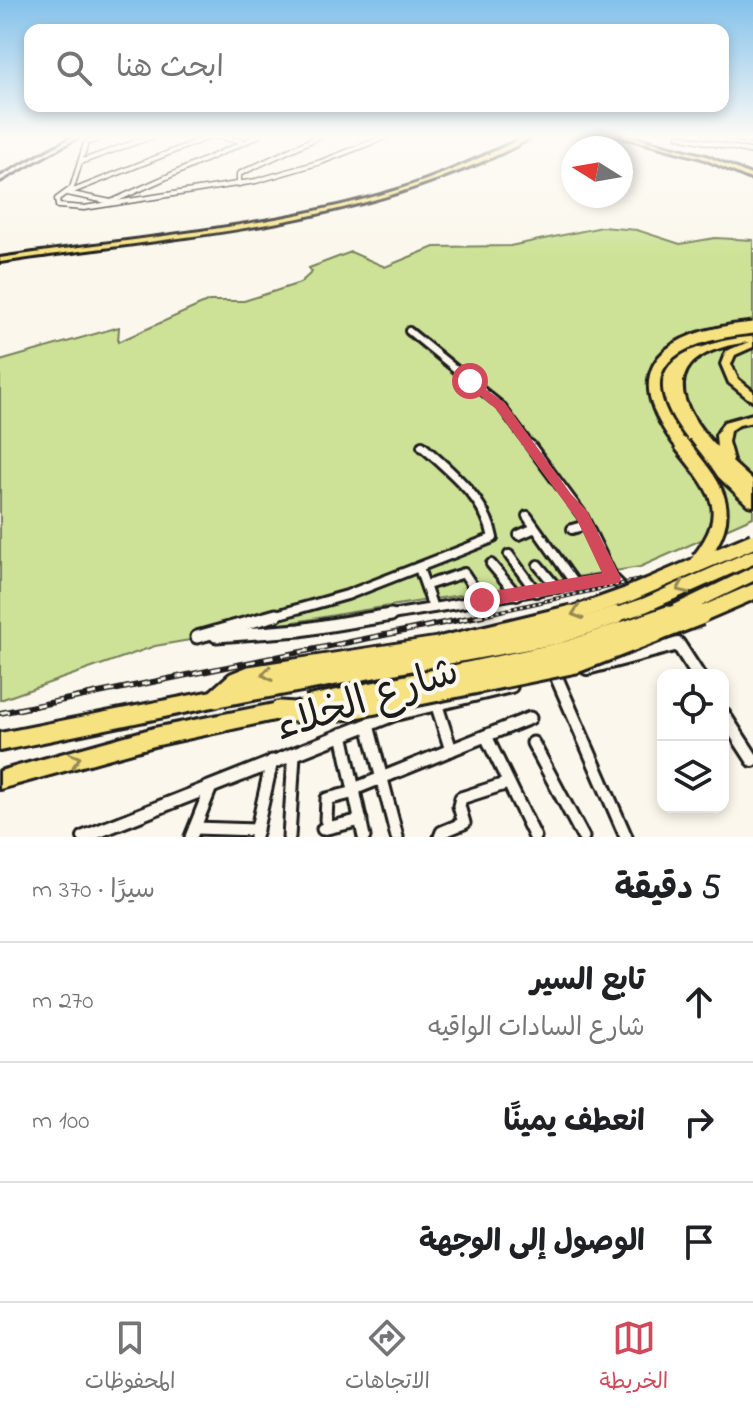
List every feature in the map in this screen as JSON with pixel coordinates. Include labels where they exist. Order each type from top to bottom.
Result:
[{"type":"highway","points":[[686,569],[715,546],[723,530],[725,510],[714,479],[675,435],[660,411],[655,395],[655,375],[668,354],[689,340],[721,331],[753,336]]},
{"type":"highway","points":[[753,336],[733,351],[726,364],[733,381],[753,397]]},
{"type":"highway","points":[[753,336],[720,337],[695,346],[676,359],[668,372],[666,395],[685,433],[753,501]]},
{"type":"highway","points":[[753,336],[704,350],[684,365],[677,380],[678,402],[687,419],[753,489]]},
{"type":"highway","points":[[730,467],[721,445],[721,434],[729,424],[753,418]]},
{"type":"highway","points":[[217,698],[227,687],[250,676],[395,654],[548,622],[601,605],[753,541]]},
{"type":"highway","points":[[279,711],[312,713],[351,709],[576,663],[646,638],[753,592]]},
{"type":"main road","points":[[0,258],[320,210],[432,175]]},
{"type":"main road","points":[[0,258],[184,236],[331,212],[448,175]]},
{"type":"main road","points":[[0,742],[558,635],[589,627],[645,605],[753,557]]},
{"type":"main road","points":[[0,780],[154,737],[578,647],[662,618],[753,574]]},
{"type":"street","points":[[67,193],[76,175]]},
{"type":"street","points":[[113,175],[67,193],[57,199],[56,205],[79,209],[239,184],[273,175]]},
{"type":"street","points":[[67,193],[111,202],[167,175]]},
{"type":"street","points":[[239,175],[239,184]]},
{"type":"street","points":[[409,331],[501,406],[582,515],[613,578],[678,644],[694,669]]},
{"type":"street","points":[[422,446],[449,471],[492,522],[494,536],[347,595],[197,637],[300,630],[613,578]]},
{"type":"street","points":[[527,516],[576,585]]},
{"type":"street","points":[[572,529],[586,525]]},
{"type":"street","points":[[519,535],[549,528]]},
{"type":"street","points":[[509,555],[536,592]]},
{"type":"street","points":[[491,564],[517,595]]},
{"type":"street","points":[[538,565],[557,588]]},
{"type":"street","points":[[419,568],[433,608]]},
{"type":"street","points":[[427,585],[463,573],[482,600]]},
{"type":"street","name":"شارع الخلاء","points":[[85,837],[294,752],[436,702],[556,676],[678,644]]},
{"type":"street","points":[[556,676],[626,837]]},
{"type":"street","points":[[436,702],[451,750]]},
{"type":"street","name":"شارع الخلاء","points":[[361,820],[325,824],[327,799],[354,791],[530,718]]},
{"type":"street","points":[[729,723],[753,760]]},
{"type":"street","points":[[368,725],[397,837]]},
{"type":"street","points":[[342,734],[364,837]]},
{"type":"street","points":[[486,736],[535,837]]},
{"type":"street","points":[[533,743],[583,837]]},
{"type":"street","points":[[289,837],[294,752]]},
{"type":"street","points":[[212,785],[193,832],[256,833],[272,761]]},
{"type":"street","points":[[440,837],[444,831],[463,824],[459,806],[461,798],[508,783]]},
{"type":"green space","points":[[602,227],[637,230],[680,244],[715,238],[753,240],[753,517],[640,567],[155,646],[0,700],[0,361],[119,327],[118,342],[209,301],[244,301],[300,283],[312,272],[309,268],[351,252],[385,267],[434,247],[510,246]]},
{"type":"railway","points":[[482,615],[653,577],[753,538]]},
{"type":"railway","points":[[0,713],[482,615]]},
{"type":"railway","points":[[474,617],[482,615]]},
{"type":"route","points":[[470,381],[501,406],[582,515],[613,578],[482,600]]}]
